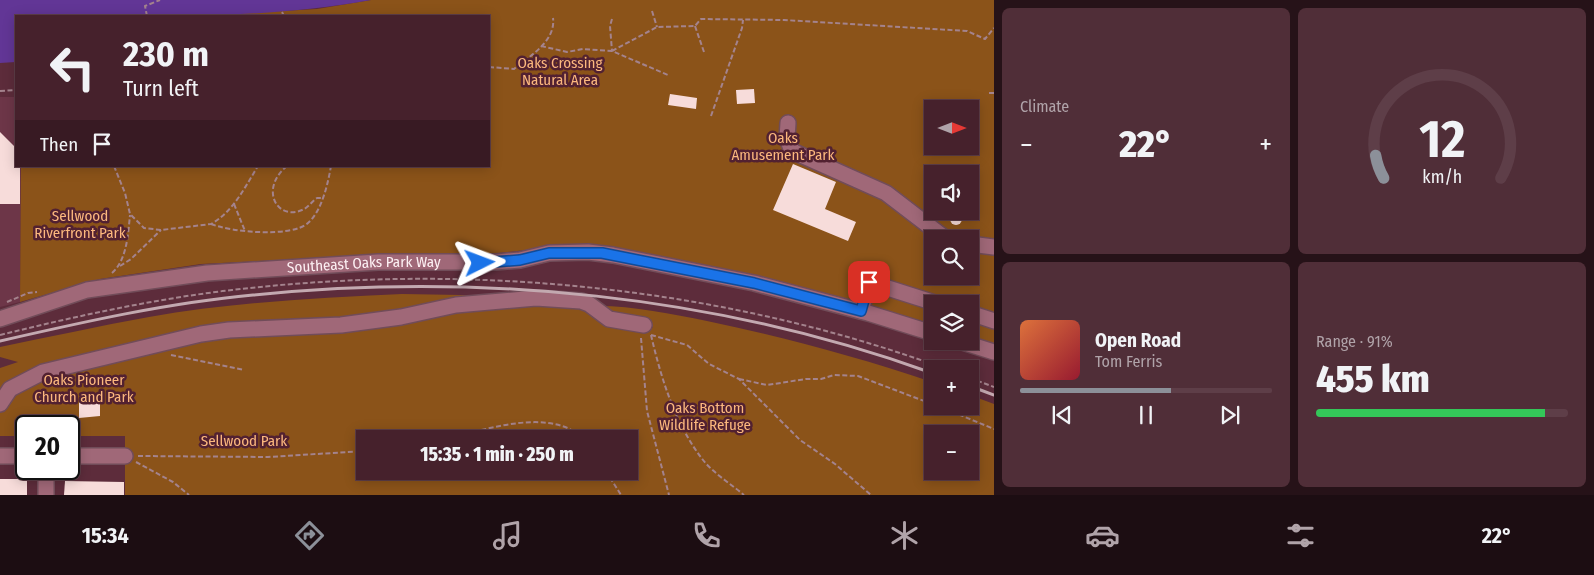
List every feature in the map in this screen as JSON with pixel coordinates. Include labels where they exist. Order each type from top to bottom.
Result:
[{"type":"street","points":[[788,123],[787,138],[792,151],[886,193],[934,230]]},
{"type":"street","points":[[979,246],[994,248]]},
{"type":"street","name":"Southeast Oaks Park Way","points":[[0,319],[87,290],[207,273],[378,262],[496,262],[520,260],[549,253],[588,252],[613,255],[754,283],[861,311],[924,331]]},
{"type":"street","points":[[861,311],[869,282],[924,300]]},
{"type":"street","points":[[0,404],[10,389],[43,372],[67,364],[210,333],[341,325],[401,317],[456,305],[536,298],[581,301],[589,304],[609,319],[648,330]]},
{"type":"street","points":[[979,317],[994,321]]},
{"type":"street","points":[[979,347],[994,352]]},
{"type":"street","points":[[0,456],[15,456]]},
{"type":"street","points":[[80,456],[125,456]]},
{"type":"street","points":[[46,480],[46,495]]},
{"type":"path","points":[[147,15],[145,6],[160,0]]},
{"type":"path","points":[[652,11],[657,27]]},
{"type":"path","points":[[490,67],[514,69],[541,46],[551,33],[553,18]]},
{"type":"path","points":[[612,19],[610,26],[612,51]]},
{"type":"path","points":[[612,51],[657,27],[695,26],[701,19],[784,20],[967,31],[985,39],[994,28]]},
{"type":"path","points":[[712,116],[742,28],[743,20]]},
{"type":"path","points":[[695,26],[704,52]]},
{"type":"path","points":[[541,46],[566,52],[583,49],[612,51],[668,75]]},
{"type":"path","points":[[0,90],[15,90]]},
{"type":"path","points":[[989,93],[994,93]]},
{"type":"path","points":[[114,167],[125,194],[130,214],[127,238],[118,267]]},
{"type":"path","points":[[130,214],[144,228],[161,230],[211,224],[224,216],[257,167]]},
{"type":"path","points":[[286,167],[274,179],[272,187],[272,194],[277,205],[294,212],[302,210],[317,198],[322,198]]},
{"type":"path","points":[[211,224],[225,229],[245,232],[276,232],[308,224],[316,213],[322,198],[331,167]]},
{"type":"path","points":[[233,204],[245,232]]},
{"type":"path","points":[[106,275],[131,259],[161,230]]},
{"type":"path","points":[[4,303],[28,293],[41,292]]},
{"type":"path","points":[[648,330],[687,345],[709,364],[739,378],[768,385],[806,379],[821,379],[834,375],[858,376],[924,401]]},
{"type":"path","points":[[648,330],[641,341],[647,411],[669,495]]},
{"type":"path","points":[[648,330],[658,365],[684,428],[703,461],[744,495]]},
{"type":"path","points":[[167,354],[202,363],[244,370]]},
{"type":"path","points":[[739,378],[800,440],[836,464],[871,495]]},
{"type":"path","points":[[979,381],[994,387]]},
{"type":"path","points":[[960,415],[994,429]]},
{"type":"path","points":[[489,430],[533,421],[559,424],[569,430]]},
{"type":"path","points":[[125,456],[268,457],[356,452]]},
{"type":"path","points":[[125,456],[173,482],[189,495]]},
{"type":"path","points":[[612,480],[621,495]]},
{"type":"shaded area","points":[[0,0],[371,0],[327,7],[216,15],[15,15],[15,62],[0,63]]},
{"type":"shaded area","points":[[0,97],[15,97],[15,167],[21,167],[20,302],[0,307]]},
{"type":"green space","points":[[371,0],[994,0],[994,359],[966,350],[979,350],[979,295],[924,295],[924,338],[779,296],[621,263],[536,249],[472,256],[379,255],[201,264],[100,279],[20,302],[21,167],[490,167],[490,15],[206,15],[317,9]]},
{"type":"green space","points":[[402,294],[462,295],[562,302],[653,328],[646,322],[612,315],[598,306],[625,307],[707,321],[821,348],[924,379],[924,415],[979,415],[979,398],[994,404],[994,495],[125,495],[125,436],[80,436],[80,415],[15,415],[15,436],[0,436],[0,368],[18,362],[0,357],[0,347],[149,317],[275,301]]},
{"type":"building","points":[[754,89],[755,103],[737,104],[736,90]]},
{"type":"building","points":[[670,94],[697,98],[696,109],[668,105]]},
{"type":"building","points":[[0,132],[15,147],[15,167],[20,167],[20,204],[0,204]]},
{"type":"building","points":[[793,164],[836,182],[825,209],[856,222],[848,241],[773,210]]},
{"type":"building","points":[[962,220],[958,225],[954,225],[950,221]]},
{"type":"building","points":[[79,401],[100,401],[100,416],[80,418]]},
{"type":"building","points":[[0,479],[27,480],[27,495],[0,495]]},
{"type":"building","points":[[65,481],[124,482],[124,495],[64,495]]},
{"type":"railway","points":[[0,341],[94,320],[221,298],[338,289],[424,287],[511,289],[597,296],[682,308],[767,325],[850,346],[924,370]]},
{"type":"railway","points":[[979,389],[994,395]]},
{"type":"route","points":[[480,263],[520,260],[549,253],[602,253],[754,283],[861,311],[869,282]]},
{"type":"park label","name":"Oaks Crossing Natural Area","points":[[560,72]]},
{"type":"park label","name":"Oaks Amusement Park","points":[[783,146]]},
{"type":"park label","name":"Sellwood Riverfront Park","points":[[80,224]]},
{"type":"park label","name":"Oaks Pioneer Church and Park","points":[[84,388]]},
{"type":"park label","name":"Oaks Bottom Wildlife Refuge","points":[[705,416]]},
{"type":"park label","name":"Sellwood Park","points":[[244,441]]}]
